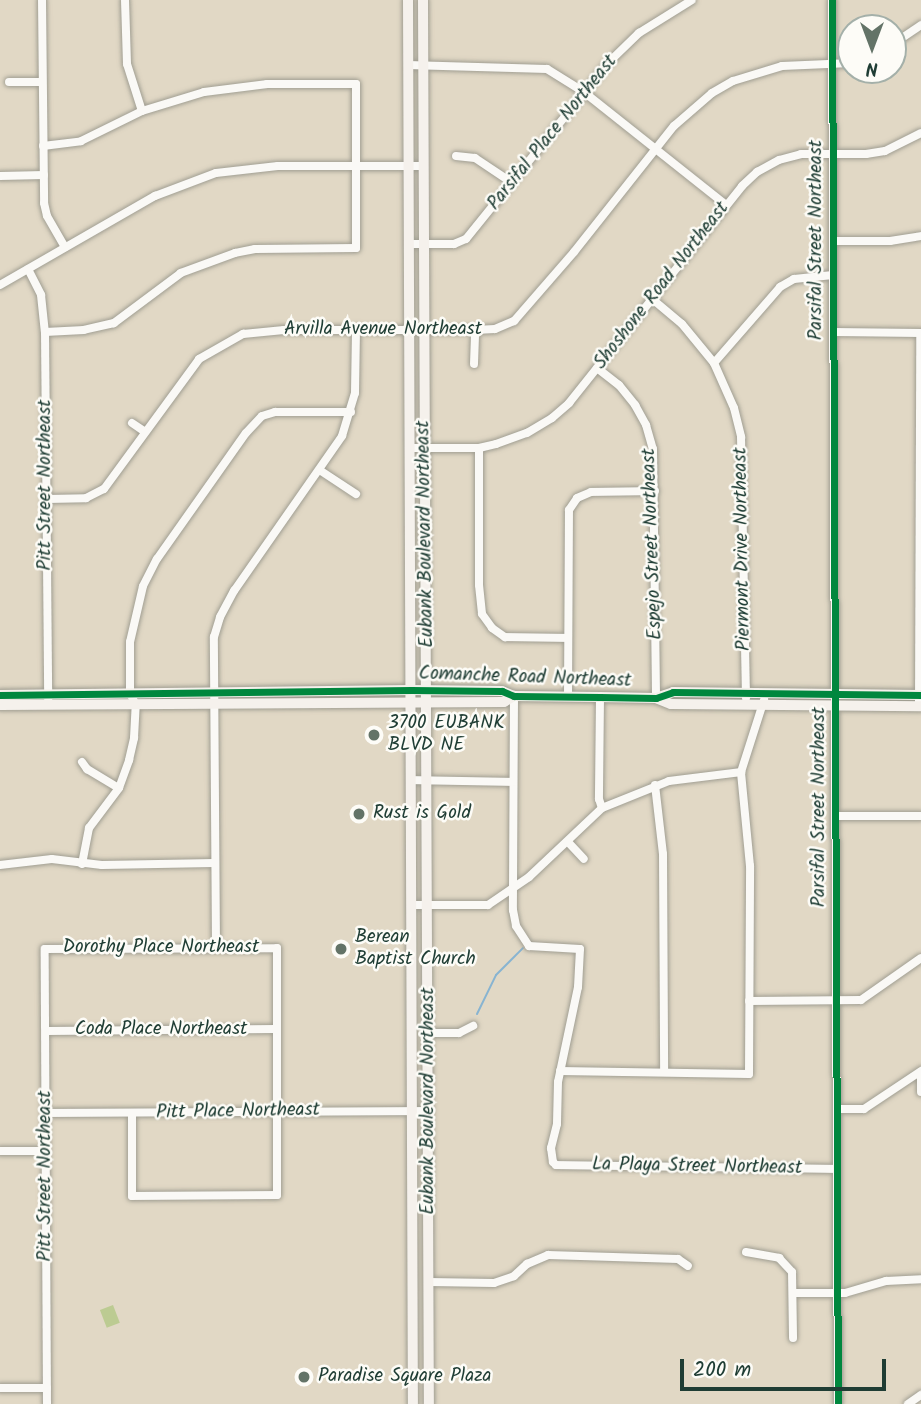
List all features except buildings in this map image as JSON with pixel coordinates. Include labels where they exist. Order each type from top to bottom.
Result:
[{"type":"main road","name":"Eubank Boulevard Northeast","points":[[408,0],[413,1404]]},
{"type":"main road","name":"Eubank Boulevard Northeast","points":[[424,0],[429,1404]]},
{"type":"main road","name":"Comanche Road Northeast","points":[[0,705],[130,693],[212,698],[427,696],[502,691],[514,696],[656,698],[673,692],[746,699],[920,701]]},
{"type":"main road","name":"Comanche Road Northeast","points":[[0,695],[136,705],[212,698]]},
{"type":"street","points":[[42,0],[45,210],[65,247]]},
{"type":"street","points":[[125,0],[127,64],[142,111]]},
{"type":"street","name":"Parsifal Place Northeast","points":[[409,244],[454,244],[466,239],[620,50],[673,4],[692,0]]},
{"type":"street","name":"Parsifal Street Northeast","points":[[832,0],[838,1404]]},
{"type":"street","name":"Arvilla Avenue Northeast","points":[[47,499],[86,498],[97,494],[113,478],[144,431],[199,359],[243,334],[262,331],[356,329],[475,330],[504,326],[522,315],[656,148],[695,106],[733,81],[782,66],[837,63]]},
{"type":"street","points":[[408,65],[547,69],[584,92],[726,205]]},
{"type":"street","points":[[9,82],[42,82]]},
{"type":"street","points":[[43,146],[81,141],[142,111],[204,92],[240,87],[356,84],[356,248],[255,249],[234,253],[181,273],[114,323],[84,330],[45,332]]},
{"type":"street","name":"Shoshone Road Northeast","points":[[410,448],[479,448],[516,437],[552,418],[569,403],[726,205],[757,172],[779,160],[801,154],[885,151],[921,133]]},
{"type":"street","points":[[456,156],[475,158],[511,182]]},
{"type":"street","points":[[0,285],[172,187],[216,173],[261,166],[424,166]]},
{"type":"street","points":[[0,176],[44,176]]},
{"type":"street","points":[[833,241],[890,241],[921,236]]},
{"type":"street","name":"Pitt Street Northeast","points":[[28,269],[41,295],[45,332],[48,699]]},
{"type":"street","points":[[714,363],[780,287],[794,279],[833,275]]},
{"type":"street","name":"Piermont Drive Northeast","points":[[651,298],[682,324],[714,363],[734,408],[741,437],[746,699]]},
{"type":"street","points":[[216,947],[212,648],[225,606],[337,446],[351,412],[357,371],[356,329]]},
{"type":"street","points":[[474,364],[475,330]]},
{"type":"street","points":[[834,332],[920,333],[920,701]]},
{"type":"street","name":"Espejo Street Northeast","points":[[597,368],[628,395],[646,425],[653,449],[656,698]]},
{"type":"street","points":[[82,864],[89,828],[119,788],[134,738],[136,705],[130,693],[130,642],[143,586],[157,559],[246,433],[262,416],[275,412],[351,412]]},
{"type":"street","points":[[132,423],[144,431]]},
{"type":"street","points":[[479,448],[479,585],[482,614],[492,628],[505,637],[568,638]]},
{"type":"street","points":[[321,471],[356,494]]},
{"type":"street","points":[[568,697],[568,517],[572,504],[583,493],[655,491]]},
{"type":"street","points":[[514,696],[514,918],[523,941],[539,949],[580,949],[578,987],[560,1072],[749,1074],[750,866],[741,772],[764,699]]},
{"type":"street","points":[[600,697],[599,799],[602,808]]},
{"type":"street","points":[[82,762],[87,769],[119,788]]},
{"type":"street","points":[[412,905],[488,905],[513,889],[568,842],[602,808],[655,785],[741,772]]},
{"type":"street","points":[[411,780],[513,782]]},
{"type":"street","points":[[655,785],[663,854],[664,1072]]},
{"type":"street","points":[[836,816],[921,817]]},
{"type":"street","points":[[568,842],[584,859]]},
{"type":"street","points":[[0,865],[52,859],[82,864],[214,863]]},
{"type":"street","name":"Pitt Street Northeast","points":[[45,948],[47,1404]]},
{"type":"street","name":"Dorothy Place Northeast","points":[[45,948],[277,948],[276,1029]]},
{"type":"street","points":[[749,1001],[861,1000],[921,958]]},
{"type":"street","points":[[428,1033],[459,1033],[472,1026]]},
{"type":"street","points":[[132,1113],[132,1196],[277,1195],[276,1029]]},
{"type":"street","name":"Coda Place Northeast","points":[[46,1031],[276,1029]]},
{"type":"street","points":[[837,1109],[864,1109],[921,1071]]},
{"type":"street","points":[[921,1071],[921,1092]]},
{"type":"street","name":"La Playa Street Northeast","points":[[560,1072],[557,1124],[551,1148],[556,1165],[837,1169]]},
{"type":"street","name":"Pitt Place Northeast","points":[[47,1113],[429,1111]]},
{"type":"street","points":[[0,1151],[46,1151]]},
{"type":"street","points":[[746,1252],[773,1256],[784,1261],[792,1272],[793,1338]]},
{"type":"street","points":[[429,1282],[494,1283],[514,1276],[527,1264],[548,1255],[678,1259],[688,1266]]},
{"type":"street","points":[[794,1293],[838,1293],[886,1281],[921,1279]]},
{"type":"street","points":[[0,1388],[47,1388]]},
{"type":"green space","points":[[113,1305],[120,1323],[107,1328],[100,1310]]},
{"type":"waterway","points":[[477,1014],[496,975],[523,948]]},
{"type":"cycle path","points":[[832,0],[838,1404]]},
{"type":"cycle path","points":[[0,695],[411,690],[502,691],[514,696],[656,698],[673,692],[921,695]]},
{"type":"place","name":"3700 EUBANK BLVD NE","points":[[374,735]]},
{"type":"place","name":"Rust is Gold","points":[[359,814]]},
{"type":"place","name":"Berean Baptist Church","points":[[341,949]]},
{"type":"place","name":"Paradise Square Plaza","points":[[304,1377]]}]
